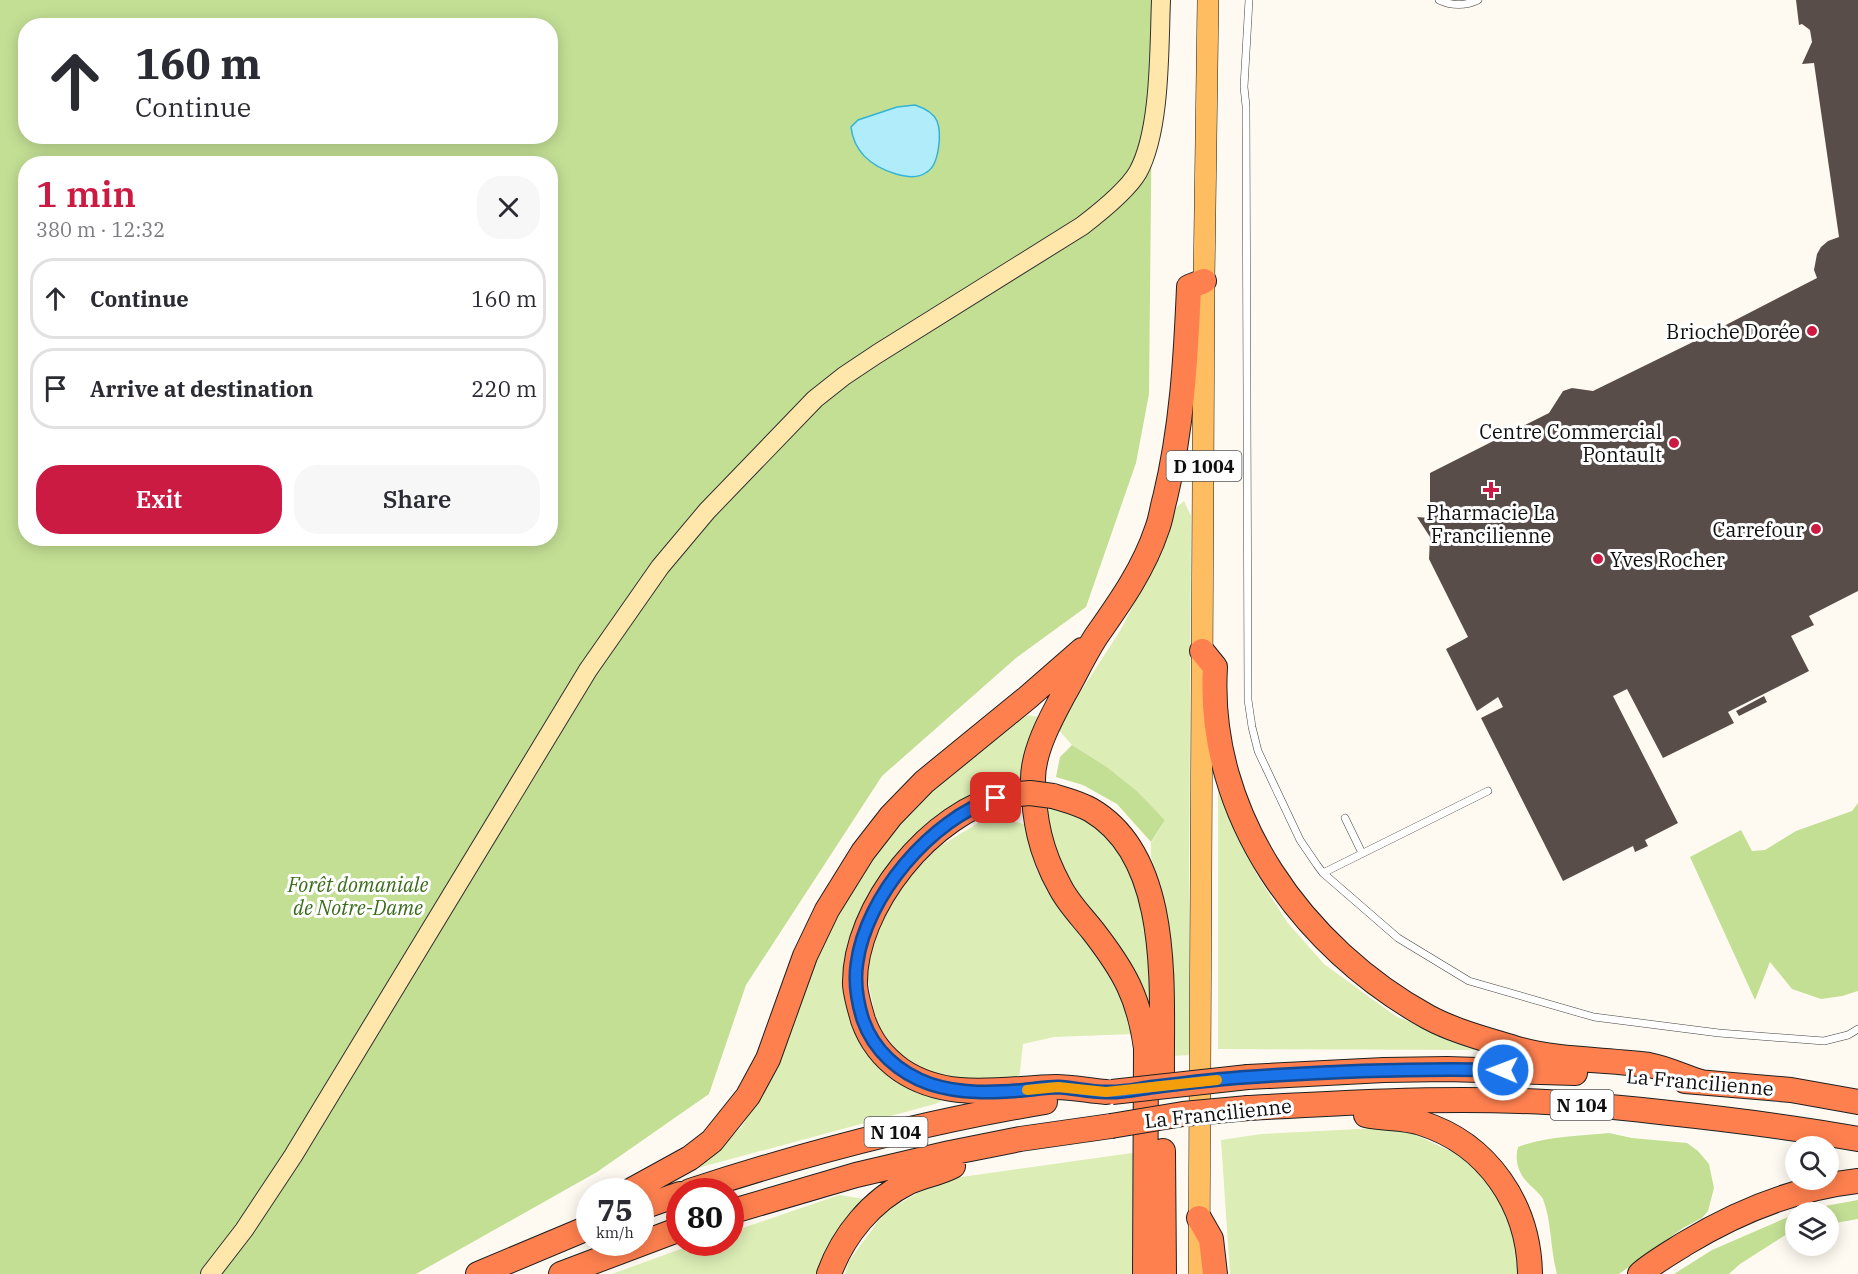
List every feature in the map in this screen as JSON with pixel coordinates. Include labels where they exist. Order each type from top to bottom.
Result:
[{"type":"highway","points":[[1145,1274],[1146,1048],[1143,1025],[1129,983],[1114,958],[1061,890],[1038,834],[1033,775],[1041,742],[1051,718],[1097,636],[1132,584],[1157,528],[1174,464],[1179,430],[1189,287],[1204,281]]},
{"type":"highway","points":[[654,1178],[690,1158],[712,1141],[748,1096],[768,1059],[805,956],[827,910],[863,852],[891,816],[924,782],[1052,677],[1097,636]]},
{"type":"highway","points":[[1202,651],[1215,667],[1215,708],[1223,755],[1237,806],[1250,834],[1264,860],[1296,907],[1359,971],[1430,1018],[1473,1035],[1517,1049],[1562,1058],[1651,1066],[1701,1082]]},
{"type":"highway","points":[[1109,1092],[1058,1087],[975,1092],[931,1084],[900,1070],[884,1055],[867,1032],[859,1008],[855,984],[856,964],[870,919],[894,878],[924,844],[961,815],[984,801],[1030,793],[1053,796],[1076,803],[1092,811],[1113,827],[1124,839],[1141,866],[1152,898],[1159,953],[1164,1274]]},
{"type":"highway","name":"La Francilienne","points":[[731,1178],[900,1131],[1016,1107],[1109,1092],[1248,1077],[1447,1069],[1586,1073],[1791,1090],[1858,1102]]},
{"type":"highway","name":"La Francilienne","points":[[744,1208],[856,1175],[1020,1138],[1183,1114],[1248,1108],[1440,1100],[1523,1101],[1606,1106],[1704,1117],[1858,1139]]},
{"type":"highway","points":[[1304,1105],[1420,1123],[1439,1130],[1469,1147],[1494,1172],[1509,1195],[1528,1242],[1530,1274]]},
{"type":"highway","points":[[830,1274],[844,1242],[873,1207],[896,1189],[950,1167],[976,1149]]},
{"type":"highway","points":[[1640,1274],[1650,1264],[1736,1216],[1807,1190],[1858,1181]]},
{"type":"highway","points":[[513,1258],[530,1236],[576,1216]]},
{"type":"highway","points":[[1199,1218],[1211,1239],[1215,1274]]},
{"type":"highway","points":[[478,1274],[576,1233]]},
{"type":"highway","points":[[561,1274],[666,1233]]},
{"type":"main road","name":"D 1004","points":[[1199,1274],[1204,281],[1208,0]]},
{"type":"street","points":[[210,1274],[244,1230],[294,1156],[588,670],[660,567],[706,511],[815,399],[877,354],[1082,226],[1104,208],[1137,173],[1148,145],[1157,95],[1161,0]]},
{"type":"lane","points":[[1249,0],[1244,87],[1247,251],[1248,700],[1258,751],[1300,840],[1323,873],[1398,939],[1469,981],[1593,1017],[1719,1033],[1824,1041],[1848,1035],[1858,1029]]},
{"type":"lane","points":[[1439,0],[1459,5],[1478,0]]},
{"type":"lane","points":[[1323,873],[1488,791]]},
{"type":"lane","points":[[1345,818],[1362,853]]},
{"type":"green space","name":"Forêt domaniale de Notre-Dame","points":[[0,0],[1153,0],[1149,394],[1136,463],[1086,607],[1016,658],[882,776],[746,985],[709,1094],[597,1172],[586,1178],[576,1178],[576,1184],[416,1274],[0,1274]]},
{"type":"green space","points":[[1184,501],[1191,516],[1189,897],[1191,1055],[1171,1056],[1173,959],[1161,886],[1151,857],[1151,843],[1165,820],[1137,791],[1107,767],[1072,745],[1057,728],[1120,631],[1150,574],[1173,510]]},
{"type":"green space","points":[[1028,715],[1038,717],[1027,777],[992,789],[940,817],[857,935],[877,1058],[907,1088],[942,1101],[694,1169],[741,1128],[780,1059],[821,944],[863,869],[902,820],[952,770]]},
{"type":"green space","points":[[1072,745],[1107,767],[1137,791],[1165,820],[1151,842],[1117,804],[1083,785],[1056,777],[1060,757]]},
{"type":"green space","points":[[1218,791],[1257,875],[1287,922],[1324,964],[1397,1017],[1488,1050],[1218,1049]]},
{"type":"green space","points":[[1858,803],[1858,991],[1821,999],[1792,989],[1770,962],[1755,1000],[1690,857],[1741,830],[1752,851],[1765,850],[1796,831],[1852,811]]},
{"type":"green space","points":[[1053,806],[1086,819],[1114,837],[1146,895],[1157,1044],[1061,870],[1044,814]]},
{"type":"green space","points":[[990,816],[1024,824],[1036,869],[1112,975],[1134,1034],[1054,1037],[1023,1044],[1019,1080],[954,1081],[907,1064],[877,1024],[867,976],[875,931],[906,882],[937,848]]},
{"type":"green space","points":[[1399,1127],[1463,1157],[1497,1193],[1521,1253],[1519,1274],[1230,1274],[1221,1140],[1261,1134]]},
{"type":"green space","points":[[1609,1133],[1632,1138],[1687,1143],[1698,1151],[1709,1164],[1714,1188],[1708,1211],[1702,1218],[1683,1228],[1619,1274],[1557,1274],[1546,1208],[1542,1197],[1520,1172],[1517,1163],[1518,1147],[1551,1139]]},
{"type":"green space","points":[[1139,1152],[1133,1274],[845,1274],[849,1261],[885,1212],[940,1180]]},
{"type":"green space","points":[[839,1195],[871,1200],[821,1274],[612,1274],[666,1254],[744,1256],[744,1228]]},
{"type":"green space","points":[[1858,1200],[1858,1219],[1839,1222],[1839,1203]]},
{"type":"green space","points":[[1785,1218],[1785,1235],[1740,1264],[1729,1274],[1674,1274],[1712,1250]]},
{"type":"water","points":[[915,105],[931,113],[937,121],[938,149],[931,168],[919,176],[912,177],[896,174],[872,163],[860,151],[851,127],[858,120],[897,107]]},
{"type":"building","name":"Centre Commercial Pontault","points":[[1796,0],[1858,0],[1858,591],[1809,616],[1814,625],[1791,636],[1809,671],[1728,712],[1734,723],[1663,758],[1627,689],[1613,696],[1678,823],[1645,840],[1648,846],[1635,852],[1633,846],[1563,881],[1481,718],[1503,707],[1498,697],[1477,711],[1446,649],[1468,637],[1429,559],[1430,537],[1417,517],[1430,518],[1430,473],[1549,413],[1563,391],[1572,388],[1593,391],[1697,340],[1692,327],[1718,329],[1817,278],[1814,270],[1817,254],[1828,241],[1839,237],[1814,63],[1802,64],[1812,42],[1810,30],[1802,24],[1799,25]]},
{"type":"building","points":[[1764,696],[1767,702],[1739,716],[1736,711]]},
{"type":"slow traffic","points":[[1027,1090],[1058,1087],[1106,1092],[1217,1080]]},
{"type":"place","name":"Brioche Dorée","points":[[1812,331]]},
{"type":"place","name":"Centre Commercial Pontault","points":[[1674,443]]},
{"type":"place","name":"Pharmacie La Francilienne","points":[[1491,490]]},
{"type":"place","name":"Carrefour","points":[[1816,529]]},
{"type":"place","name":"Yves Rocher","points":[[1598,559]]},
{"type":"route","points":[[996,798],[984,801],[961,815],[924,844],[906,862],[883,894],[870,919],[861,944],[856,964],[855,984],[859,1008],[867,1032],[884,1055],[900,1070],[920,1081],[940,1087],[975,1092],[1058,1087],[1106,1092],[1248,1077],[1384,1070],[1503,1070]]}]
